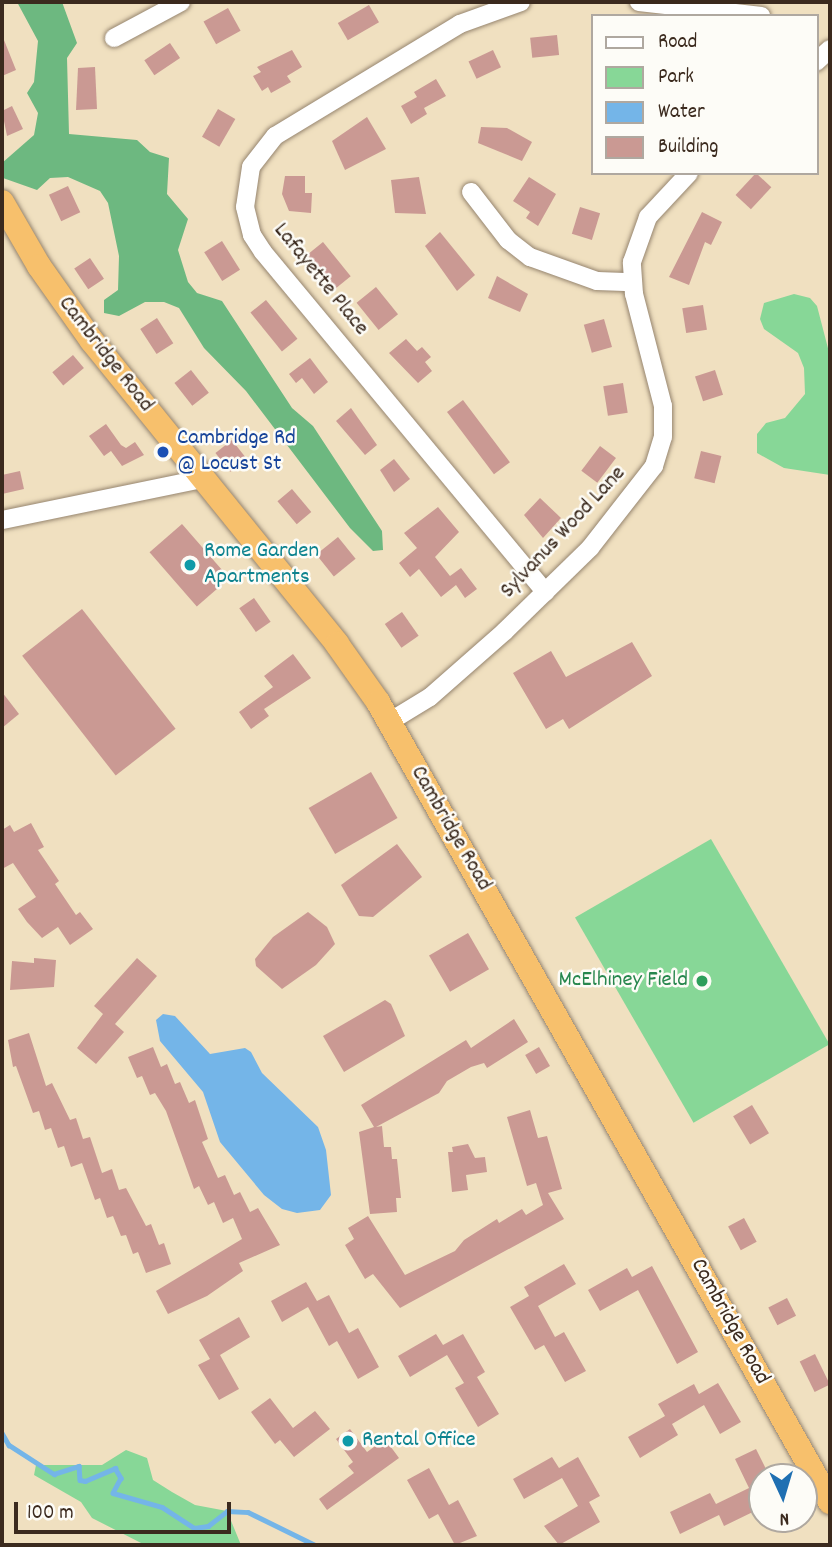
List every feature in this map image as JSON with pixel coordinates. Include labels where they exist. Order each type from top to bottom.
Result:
[{"type":"highway","name":"Cambridge Road","points":[[2,202],[53,288],[202,479],[337,644],[389,722],[830,1502]]},
{"type":"street","points":[[114,38],[181,2]]},
{"type":"street","name":"Lafayette Place","points":[[521,2],[460,24],[275,136],[251,167],[245,206],[253,235],[264,252],[545,592]]},
{"type":"street","points":[[639,2],[744,14]]},
{"type":"street","name":"Sylvanus Wood Lane","points":[[389,722],[451,680],[545,592],[637,492],[659,452],[663,406],[632,282],[632,262],[641,228],[687,175]]},
{"type":"street","points":[[471,192],[508,240],[530,257],[597,281],[632,282]]},
{"type":"street","points":[[2,520],[202,479]]},
{"type":"green space","points":[[17,2],[62,2],[77,43],[67,58],[69,134],[137,140],[150,152],[169,158],[167,194],[188,219],[178,250],[188,282],[197,293],[222,301],[292,408],[313,426],[382,531],[383,550],[373,551],[350,528],[246,391],[204,348],[179,308],[164,302],[145,302],[119,316],[104,313],[104,300],[118,290],[119,256],[108,203],[100,191],[68,177],[50,178],[37,190],[3,178],[2,163],[34,135],[38,113],[27,93],[34,82],[38,41]]},
{"type":"green space","points":[[794,294],[810,298],[817,306],[830,356],[830,475],[784,468],[757,453],[757,434],[766,423],[785,418],[805,394],[804,368],[798,353],[764,329],[760,319],[764,303]]},
{"type":"green space","name":"McElhiney Field","points":[[711,839],[830,1044],[694,1123],[575,918]]},
{"type":"green space","points":[[126,1450],[147,1458],[153,1480],[172,1492],[195,1505],[227,1511],[241,1545],[145,1545],[92,1518],[81,1502],[34,1475],[36,1465],[102,1465]]},
{"type":"water","points":[[163,1014],[175,1016],[210,1054],[245,1048],[251,1052],[262,1073],[318,1127],[326,1150],[331,1195],[320,1210],[297,1213],[282,1209],[264,1195],[220,1142],[203,1092],[160,1041],[156,1020]]},
{"type":"building","points":[[369,5],[379,22],[348,40],[338,23]]},
{"type":"building","points":[[228,8],[241,31],[216,44],[204,22]]},
{"type":"building","points":[[2,35],[16,70],[2,76]]},
{"type":"building","points":[[557,35],[559,55],[532,58],[530,38]]},
{"type":"building","points":[[170,43],[180,58],[154,75],[144,60]]},
{"type":"building","points":[[292,50],[302,67],[287,76],[291,82],[271,93],[268,87],[262,91],[253,76],[261,72],[257,67]]},
{"type":"building","points":[[493,50],[501,67],[477,79],[469,61]]},
{"type":"building","points":[[95,67],[97,109],[76,110],[78,68]]},
{"type":"building","points":[[436,79],[446,96],[424,108],[427,114],[411,124],[401,106],[417,97],[414,92]]},
{"type":"building","points":[[12,106],[23,129],[7,136],[2,111]]},
{"type":"building","points":[[218,109],[235,119],[219,147],[202,137]]},
{"type":"building","points":[[367,117],[386,149],[345,170],[332,141]]},
{"type":"building","points":[[481,127],[507,128],[532,142],[522,161],[478,143]]},
{"type":"building","points":[[754,175],[758,175],[771,187],[751,209],[736,195]]},
{"type":"building","points":[[285,176],[305,176],[305,193],[312,193],[311,213],[289,211],[282,194]]},
{"type":"building","points":[[419,177],[426,214],[395,213],[391,180]]},
{"type":"building","points":[[529,177],[556,194],[538,226],[526,218],[530,212],[513,201]]},
{"type":"building","points":[[68,186],[80,212],[61,221],[49,195]]},
{"type":"building","points":[[580,207],[600,213],[592,240],[572,234]]},
{"type":"building","points":[[702,212],[722,222],[711,245],[705,242],[689,285],[669,277]]},
{"type":"building","points":[[440,232],[475,275],[457,291],[425,246]]},
{"type":"building","points":[[222,241],[240,270],[222,281],[204,252]]},
{"type":"building","points":[[323,242],[351,276],[334,289],[307,255]]},
{"type":"building","points":[[90,258],[104,279],[88,289],[74,269]]},
{"type":"building","points":[[497,276],[528,294],[520,312],[488,298]]},
{"type":"building","points":[[376,287],[398,314],[379,330],[357,303]]},
{"type":"building","points":[[266,300],[297,339],[282,351],[250,313]]},
{"type":"building","points":[[703,305],[707,330],[686,333],[682,308]]},
{"type":"building","points":[[157,318],[173,343],[157,354],[140,329]]},
{"type":"building","points":[[604,319],[612,347],[592,353],[584,325]]},
{"type":"building","points":[[406,339],[417,351],[422,347],[431,357],[425,362],[432,371],[418,383],[389,353]]},
{"type":"building","points":[[73,355],[84,368],[63,385],[52,372]]},
{"type":"building","points":[[310,358],[328,382],[314,394],[302,378],[296,383],[289,374]]},
{"type":"building","points":[[191,370],[209,393],[192,406],[174,383]]},
{"type":"building","points":[[715,370],[723,395],[703,401],[695,376]]},
{"type":"building","points":[[623,383],[628,413],[608,416],[603,386]]},
{"type":"building","points":[[463,400],[510,462],[494,474],[447,412]]},
{"type":"building","points":[[351,408],[377,445],[365,455],[336,421]]},
{"type":"building","points":[[106,424],[121,445],[126,448],[135,442],[144,455],[122,466],[111,451],[104,456],[89,436]]},
{"type":"building","points":[[232,440],[247,459],[230,472],[215,453]]},
{"type":"building","points":[[600,446],[616,458],[597,483],[581,471]]},
{"type":"building","points":[[701,451],[721,456],[715,483],[694,478]]},
{"type":"building","points":[[394,459],[410,479],[394,492],[380,470]]},
{"type":"building","points":[[20,471],[24,489],[2,494],[2,475]]},
{"type":"building","points":[[292,489],[311,512],[297,524],[277,501]]},
{"type":"building","points":[[540,498],[561,518],[543,538],[524,515]]},
{"type":"building","points":[[438,507],[459,532],[435,557],[450,576],[461,568],[477,589],[465,598],[456,585],[441,597],[419,569],[410,577],[399,563],[417,548],[404,533]]},
{"type":"building","name":"Rome Garden Apartments","points":[[182,524],[229,578],[197,607],[150,552]]},
{"type":"building","points":[[338,537],[356,559],[334,576],[316,555]]},
{"type":"building","points":[[254,598],[271,622],[256,632],[239,608]]},
{"type":"building","points":[[82,609],[176,729],[116,776],[22,656]]},
{"type":"building","points":[[402,612],[419,636],[401,648],[385,624]]},
{"type":"building","points":[[632,642],[652,676],[569,729],[563,719],[546,729],[513,673],[551,651],[566,677]]},
{"type":"building","points":[[293,654],[311,678],[264,709],[269,716],[251,729],[239,712],[273,687],[264,676]]},
{"type":"building","points":[[2,692],[19,714],[2,728]]},
{"type":"building","points":[[371,772],[398,818],[335,854],[309,808]]},
{"type":"building","points":[[31,823],[44,847],[38,850],[59,881],[55,884],[76,915],[80,912],[93,929],[70,945],[58,927],[42,938],[27,922],[18,909],[36,897],[13,863],[2,869],[2,830],[10,825],[14,832]]},
{"type":"building","points":[[397,844],[422,877],[373,917],[359,916],[341,885]]},
{"type":"building","points":[[308,912],[327,927],[335,944],[316,965],[282,989],[256,966],[255,959],[273,937]]},
{"type":"building","points":[[468,933],[489,969],[450,992],[429,955]]},
{"type":"building","points":[[34,958],[56,960],[54,987],[10,990],[12,961],[34,963]]},
{"type":"building","points":[[137,958],[157,976],[115,1024],[124,1032],[96,1064],[77,1048],[103,1014],[94,1006]]},
{"type":"building","points":[[385,1000],[391,1004],[405,1036],[344,1072],[323,1036]]},
{"type":"building","points":[[514,1019],[528,1042],[487,1068],[484,1063],[471,1067],[447,1081],[439,1093],[376,1127],[382,1126],[384,1147],[391,1147],[392,1159],[397,1159],[401,1198],[396,1198],[397,1212],[370,1214],[359,1132],[374,1127],[361,1105],[466,1040],[471,1048]]},
{"type":"building","points":[[29,1033],[46,1086],[52,1083],[70,1120],[76,1118],[83,1139],[90,1137],[102,1173],[112,1169],[119,1190],[126,1188],[146,1226],[151,1224],[159,1245],[164,1243],[171,1264],[146,1273],[138,1252],[133,1254],[126,1235],[121,1236],[113,1216],[107,1218],[100,1198],[95,1200],[82,1163],[71,1167],[64,1146],[58,1148],[51,1128],[45,1130],[39,1111],[33,1113],[16,1066],[13,1067],[8,1040]]},
{"type":"building","points":[[153,1047],[161,1067],[167,1064],[175,1084],[180,1082],[189,1103],[195,1100],[208,1139],[202,1142],[218,1178],[225,1175],[234,1195],[240,1192],[250,1212],[258,1208],[280,1245],[239,1263],[243,1271],[207,1296],[168,1314],[156,1291],[242,1239],[233,1218],[223,1223],[214,1202],[208,1205],[199,1186],[194,1189],[166,1111],[155,1093],[150,1095],[142,1076],[137,1078],[128,1057]]},
{"type":"building","points":[[539,1047],[550,1066],[536,1074],[525,1055]]},
{"type":"building","points":[[752,1105],[769,1133],[750,1145],[733,1116]]},
{"type":"building","points":[[530,1110],[538,1138],[547,1136],[562,1189],[548,1193],[564,1219],[400,1308],[373,1274],[365,1279],[345,1245],[354,1239],[348,1228],[368,1216],[405,1275],[455,1251],[464,1240],[497,1219],[499,1223],[522,1209],[526,1215],[543,1205],[536,1183],[527,1186],[507,1117]]},
{"type":"building","points":[[468,1144],[475,1158],[485,1157],[487,1172],[466,1175],[468,1190],[452,1192],[448,1152],[453,1152],[452,1147]]},
{"type":"building","points":[[744,1218],[757,1242],[741,1250],[728,1226]]},
{"type":"building","points":[[564,1264],[576,1284],[538,1306],[555,1337],[564,1332],[586,1371],[565,1382],[544,1345],[535,1350],[510,1307],[529,1296],[524,1287]]},
{"type":"building","points":[[652,1266],[698,1352],[677,1364],[638,1290],[600,1311],[588,1290],[627,1268],[632,1277]]},
{"type":"building","points":[[306,1282],[317,1301],[329,1295],[349,1333],[358,1328],[379,1367],[358,1379],[337,1341],[329,1346],[308,1307],[282,1322],[271,1301]]},
{"type":"building","points":[[787,1298],[796,1316],[777,1325],[768,1308]]},
{"type":"building","points":[[239,1317],[250,1337],[220,1355],[239,1389],[219,1400],[198,1365],[210,1359],[199,1340]]},
{"type":"building","points":[[436,1334],[443,1345],[463,1334],[485,1372],[477,1377],[499,1414],[478,1427],[455,1388],[464,1383],[447,1355],[410,1377],[398,1356]]},
{"type":"building","points":[[815,1354],[830,1385],[815,1392],[800,1361]]},
{"type":"building","points":[[718,1383],[741,1422],[720,1434],[704,1405],[672,1424],[678,1435],[640,1458],[628,1437],[665,1416],[658,1404],[694,1384],[699,1394]]},
{"type":"building","points":[[270,1398],[293,1428],[315,1411],[330,1429],[294,1457],[280,1440],[275,1444],[251,1412]]},
{"type":"building","points":[[350,1429],[367,1452],[385,1439],[399,1458],[327,1510],[319,1499],[354,1473],[348,1466],[353,1462],[336,1439]]},
{"type":"building","points":[[756,1449],[763,1463],[748,1463],[748,1486],[735,1459]]},
{"type":"building","points":[[552,1457],[559,1468],[578,1457],[600,1496],[589,1502],[600,1522],[559,1545],[544,1526],[578,1506],[562,1478],[524,1499],[513,1479]]},
{"type":"building","points":[[429,1468],[449,1505],[458,1500],[477,1536],[455,1545],[438,1514],[429,1519],[407,1480]]},
{"type":"building","points":[[748,1488],[748,1514],[724,1526],[719,1515],[680,1534],[670,1512],[710,1493],[716,1504]]},
{"type":"waterway","points":[[2,1433],[9,1445],[54,1474],[79,1466],[80,1480],[85,1481],[115,1468],[121,1478],[113,1493],[162,1507],[194,1528],[208,1526],[227,1511],[248,1512],[315,1545]]},
{"type":"place","name":"Cambridge Rd @ Locust St","points":[[163,452]]},
{"type":"place","name":"Rome Garden Apartments","points":[[190,565]]},
{"type":"place","name":"McElhiney Field","points":[[702,981]]},
{"type":"place","name":"Rental Office","points":[[348,1441]]}]
